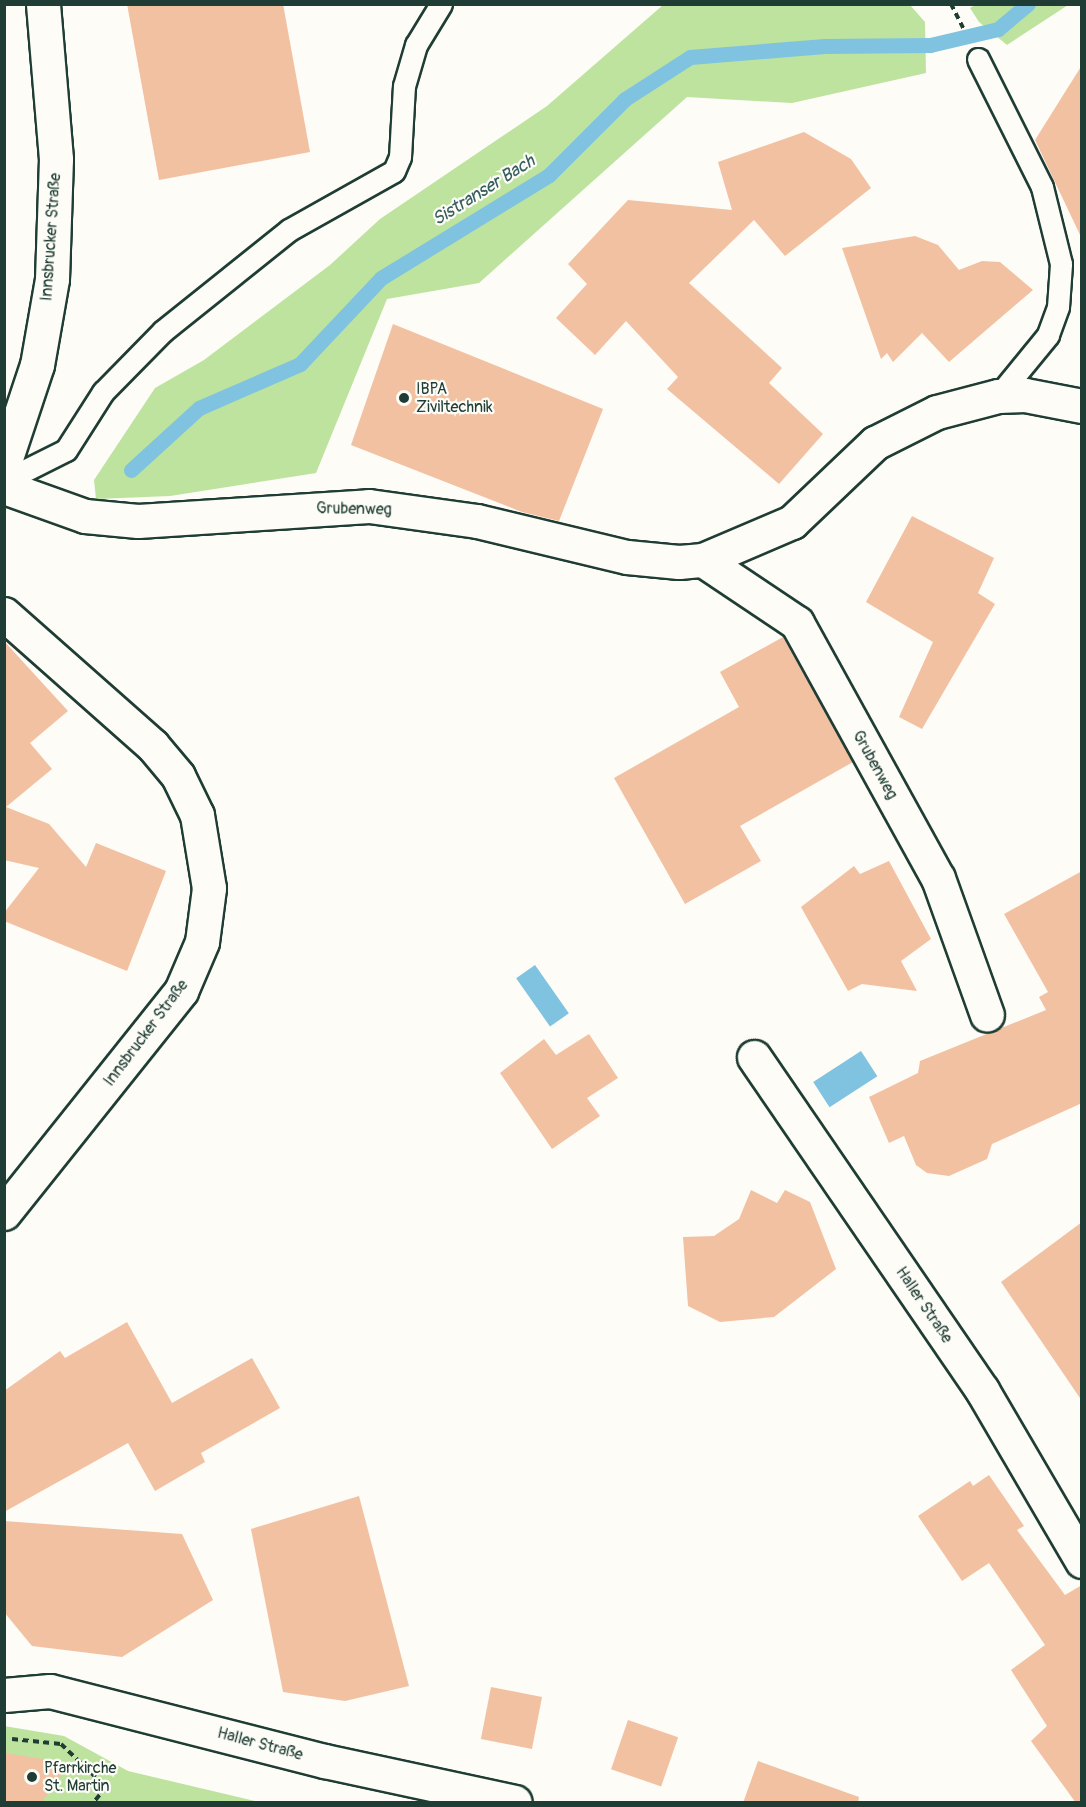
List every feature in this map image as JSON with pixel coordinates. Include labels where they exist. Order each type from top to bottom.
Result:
[{"type":"street","name":"Innsbrucker Straße","points":[[4,464],[37,365],[52,279],[56,159],[43,4]]},
{"type":"street","name":"Grubenweg","points":[[4,487],[106,519],[369,506],[477,521],[627,557],[703,560],[792,522],[852,463],[899,427],[969,400],[998,396],[1025,395],[1082,406]]},
{"type":"street","name":"Grubenweg","points":[[703,560],[797,623],[938,878],[987,1015]]},
{"type":"street","name":"Innsbrucker Straße","points":[[4,614],[153,746],[178,776],[196,815],[209,888],[202,942],[181,991],[4,1213]]},
{"type":"street","name":"Haller Straße","points":[[754,1057],[982,1390],[1082,1561]]},
{"type":"street","name":"Haller Straße","points":[[4,1695],[50,1691],[325,1761],[515,1803]]},
{"type":"lane","points":[[4,481],[66,450],[103,392],[163,331],[280,237],[394,171],[400,157],[407,76],[416,45],[441,4]]},
{"type":"lane","points":[[978,59],[1042,187],[1061,264],[1058,307],[1048,335],[998,396]]},
{"type":"path","points":[[951,4],[962,26]]},
{"type":"path","points":[[4,1738],[61,1744],[106,1787],[94,1803]]},
{"type":"green space","points":[[977,4],[1068,5],[1007,45],[979,22],[970,8]]},
{"type":"green space","points":[[663,5],[910,5],[925,22],[926,73],[792,103],[687,97],[479,283],[387,299],[316,473],[170,496],[96,499],[94,480],[155,388],[204,360],[330,265],[380,219],[547,106]]},
{"type":"green space","points":[[4,1726],[64,1736],[128,1771],[259,1802],[5,1802]]},
{"type":"water","points":[[535,965],[569,1013],[550,1027],[516,978]]},
{"type":"water","points":[[861,1051],[877,1076],[830,1107],[813,1082]]},
{"type":"building","points":[[127,4],[283,4],[310,152],[159,180]]},
{"type":"building","points":[[1082,65],[1082,239],[1035,140]]},
{"type":"building","points":[[804,132],[851,159],[871,188],[785,256],[754,220],[689,283],[782,368],[769,383],[823,434],[779,484],[667,389],[678,377],[626,321],[595,355],[556,318],[587,284],[568,264],[628,200],[732,210],[718,162]]},
{"type":"building","points":[[915,236],[938,245],[959,270],[982,261],[1000,262],[1033,290],[949,362],[922,333],[893,362],[887,353],[881,359],[842,248]]},
{"type":"building","points":[[393,324],[603,409],[559,521],[522,512],[351,445]]},
{"type":"building","points":[[912,516],[994,558],[978,593],[995,604],[922,729],[899,717],[933,642],[866,602]]},
{"type":"building","points":[[783,637],[853,762],[740,826],[761,861],[685,904],[614,778],[739,707],[720,672]]},
{"type":"building","points":[[4,641],[68,711],[30,743],[52,769],[6,807],[49,824],[86,867],[96,843],[166,871],[127,971],[4,921],[4,913],[39,868],[4,860]]},
{"type":"building","points":[[889,861],[931,939],[901,961],[917,991],[862,984],[848,991],[801,907],[854,866],[860,874]]},
{"type":"building","points":[[1082,871],[1082,1103],[992,1144],[987,1159],[949,1176],[927,1173],[916,1165],[904,1136],[889,1143],[869,1097],[918,1073],[920,1061],[1046,1010],[1039,997],[1048,992],[1004,914]]},
{"type":"building","points":[[589,1034],[618,1078],[587,1098],[600,1116],[552,1149],[500,1073],[544,1039],[556,1055]]},
{"type":"building","points":[[751,1190],[777,1203],[785,1190],[810,1202],[836,1269],[774,1317],[720,1322],[688,1306],[683,1237],[714,1236],[739,1219]]},
{"type":"building","points":[[1082,1222],[1082,1401],[1001,1282]]},
{"type":"building","points":[[127,1322],[172,1403],[252,1358],[280,1408],[201,1453],[205,1462],[155,1491],[128,1443],[4,1512],[4,1391],[60,1351],[65,1358]]},
{"type":"building","points":[[989,1475],[1024,1526],[1017,1530],[1065,1595],[1082,1585],[1082,1803],[1076,1803],[1031,1741],[1047,1726],[1011,1670],[1045,1645],[989,1563],[962,1581],[918,1516],[970,1481],[973,1486]]},
{"type":"building","points":[[359,1496],[409,1686],[345,1701],[283,1692],[251,1529]]},
{"type":"building","points":[[4,1521],[182,1534],[213,1600],[122,1657],[32,1646],[4,1612]]},
{"type":"building","points":[[491,1687],[542,1697],[532,1749],[481,1739]]},
{"type":"building","points":[[628,1720],[678,1737],[661,1786],[611,1769]]},
{"type":"building","name":"Pfarrkirche St. Martin","points":[[4,1753],[70,1763],[41,1803],[4,1803]]},
{"type":"building","points":[[758,1761],[859,1797],[858,1803],[743,1803]]},
{"type":"waterway","name":"Sistranser Bach","points":[[131,470],[199,408],[300,364],[381,278],[549,175],[625,99],[690,57],[825,46],[930,45],[998,29],[1028,4]]},
{"type":"place","name":"IBPA Ziviltechnik","points":[[404,398]]},
{"type":"place","name":"Pfarrkirche St. Martin","points":[[32,1777]]}]
